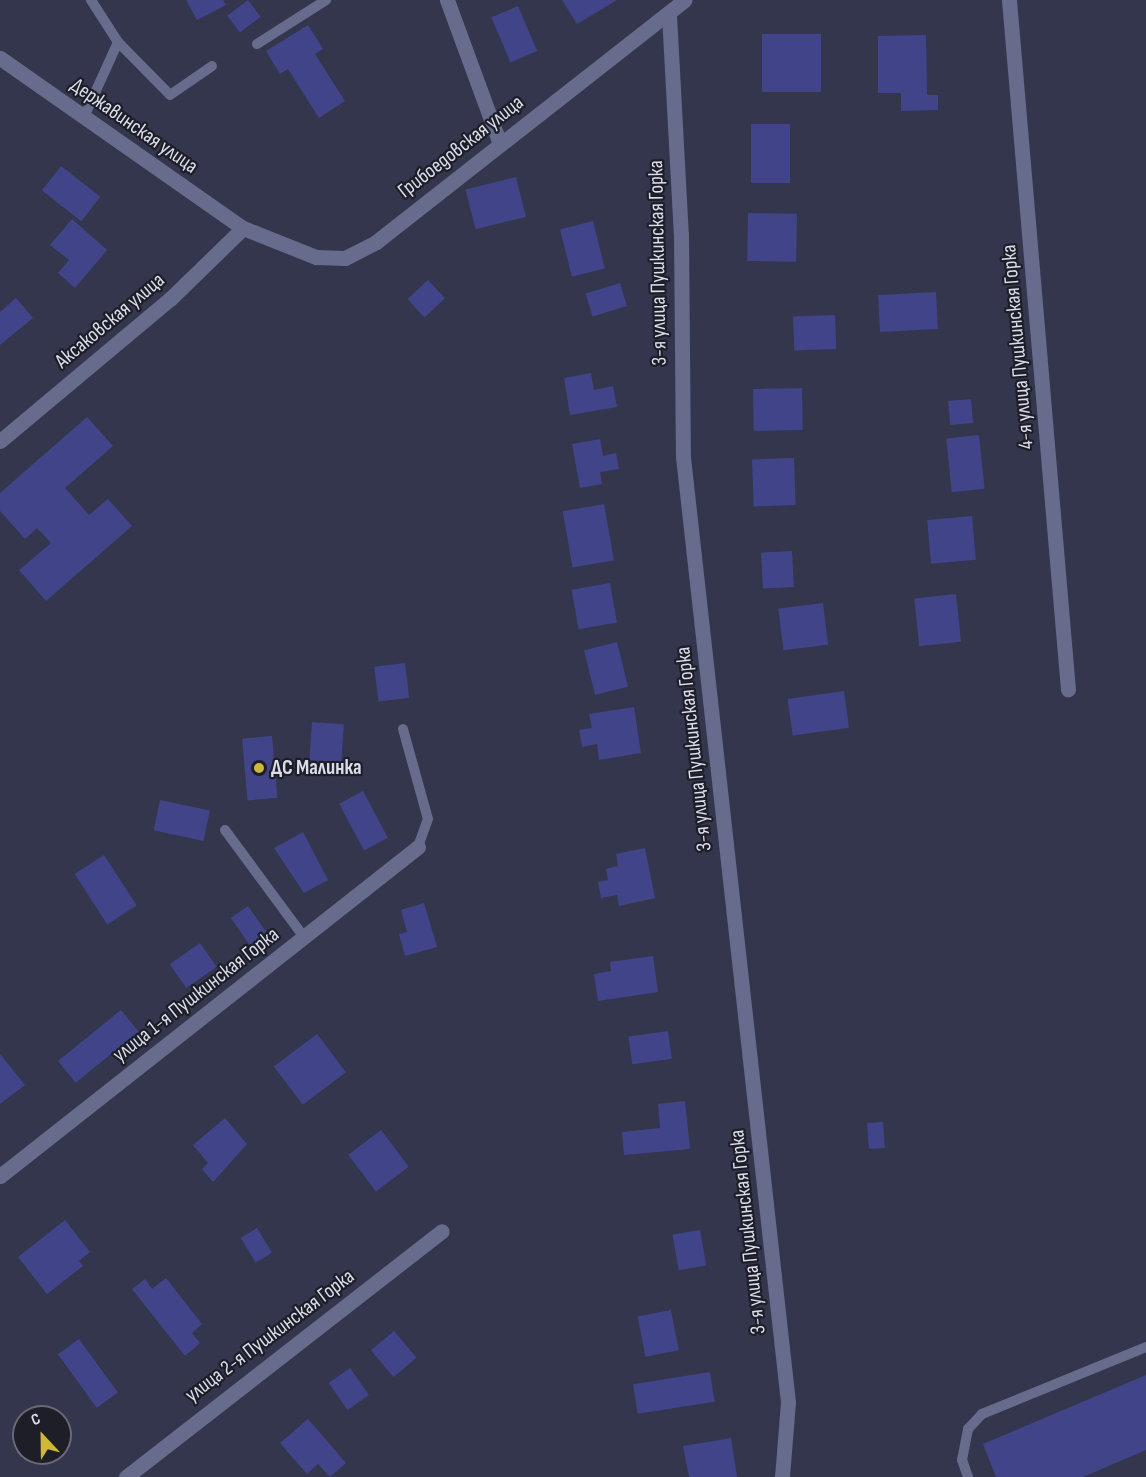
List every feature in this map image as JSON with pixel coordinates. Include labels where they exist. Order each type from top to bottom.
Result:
[{"type":"street","points":[[447,0],[499,141]]},
{"type":"street","name":"Грибоедовская улица","points":[[243,228],[316,257],[345,258],[376,242],[499,141],[669,15],[685,0]]},
{"type":"street","name":"4-я улица Пушкинская Горка","points":[[1009,0],[1068,689]]},
{"type":"street","name":"3-я улица Пушкинская Горка","points":[[669,15],[681,234],[683,457],[788,1402],[782,1477]]},
{"type":"street","name":"Державинская улица","points":[[0,58],[243,228]]},
{"type":"street","name":"Аксаковская улица","points":[[0,441],[170,299],[243,228]]},
{"type":"street","name":"улица 1-я Пушкинская Горка","points":[[0,1176],[418,847]]},
{"type":"street","name":"улица 2-я Пушкинская Горка","points":[[126,1477],[442,1231]]},
{"type":"lane","points":[[91,0],[118,42],[170,95],[212,66]]},
{"type":"lane","points":[[257,44],[326,0]]},
{"type":"lane","points":[[84,117],[118,42]]},
{"type":"lane","points":[[404,729],[428,819],[418,847]]},
{"type":"lane","points":[[225,830],[304,937]]},
{"type":"lane","points":[[968,1477],[962,1460],[968,1429],[982,1414],[1146,1347]]},
{"type":"building","points":[[186,0],[223,0],[226,5],[197,20]]},
{"type":"building","points":[[248,0],[261,17],[240,32],[227,16]]},
{"type":"building","points":[[562,0],[617,0],[577,24]]},
{"type":"building","points":[[518,6],[537,51],[510,62],[491,17]]},
{"type":"building","points":[[308,25],[323,49],[315,54],[345,101],[319,118],[288,69],[280,74],[266,51]]},
{"type":"building","points":[[762,34],[821,34],[821,92],[762,92]]},
{"type":"building","points":[[926,35],[927,95],[938,95],[938,110],[901,111],[901,93],[878,93],[878,36]]},
{"type":"building","points":[[751,124],[790,124],[790,183],[751,183]]},
{"type":"building","points":[[61,166],[100,197],[81,221],[42,190]]},
{"type":"building","points":[[516,177],[526,217],[475,229],[466,190]]},
{"type":"building","points":[[748,213],[797,214],[796,262],[747,261]]},
{"type":"building","points":[[72,219],[107,250],[75,288],[58,273],[69,260],[50,245]]},
{"type":"building","points":[[593,221],[605,269],[572,277],[560,229]]},
{"type":"building","points":[[428,280],[445,298],[425,317],[408,299]]},
{"type":"building","points":[[620,283],[627,306],[593,316],[586,294]]},
{"type":"building","points":[[936,292],[938,329],[880,332],[878,295]]},
{"type":"building","points":[[16,298],[33,318],[0,345],[0,312]]},
{"type":"building","points":[[835,315],[836,349],[794,350],[793,316]]},
{"type":"building","points":[[591,373],[594,390],[613,386],[617,407],[570,415],[564,378]]},
{"type":"building","points":[[802,388],[803,430],[754,431],[753,389]]},
{"type":"building","points":[[971,399],[973,423],[950,425],[948,401]]},
{"type":"building","points":[[87,417],[113,446],[65,488],[89,515],[108,499],[132,526],[46,601],[19,570],[51,543],[37,528],[25,539],[0,511],[0,493]]},
{"type":"building","points":[[979,435],[985,489],[952,492],[946,438]]},
{"type":"building","points":[[600,439],[603,456],[616,453],[619,469],[600,472],[602,484],[580,488],[572,444]]},
{"type":"building","points":[[794,458],[796,505],[754,506],[752,459]]},
{"type":"building","points":[[604,504],[614,560],[573,567],[563,511]]},
{"type":"building","points":[[972,516],[976,560],[931,564],[927,520]]},
{"type":"building","points":[[792,551],[794,587],[763,589],[761,553]]},
{"type":"building","points":[[610,583],[617,622],[579,629],[572,590]]},
{"type":"building","points":[[956,594],[961,642],[919,646],[914,598]]},
{"type":"building","points":[[823,603],[828,645],[783,650],[778,608]]},
{"type":"building","points":[[617,642],[628,687],[595,695],[584,650]]},
{"type":"building","points":[[405,663],[409,698],[378,702],[374,667]]},
{"type":"building","points":[[844,691],[849,728],[793,736],[788,699]]},
{"type":"building","points":[[634,707],[641,753],[599,760],[597,744],[582,747],[579,730],[592,728],[589,714]]},
{"type":"building","points":[[312,722],[344,724],[341,762],[309,760]]},
{"type":"building","name":"ДС Малинка","points":[[272,736],[277,798],[248,800],[242,739]]},
{"type":"building","points":[[363,791],[388,838],[364,850],[339,804]]},
{"type":"building","points":[[160,800],[210,811],[203,841],[154,830]]},
{"type":"building","points":[[303,832],[328,880],[304,893],[274,848]]},
{"type":"building","points":[[645,848],[655,898],[619,906],[617,895],[601,898],[598,882],[608,880],[606,869],[618,866],[616,854]]},
{"type":"building","points":[[104,855],[137,905],[107,924],[75,874]]},
{"type":"building","points":[[424,903],[437,947],[405,956],[399,934],[407,932],[401,910]]},
{"type":"building","points":[[248,906],[268,935],[251,947],[231,918]]},
{"type":"building","points":[[200,943],[217,967],[186,988],[170,964]]},
{"type":"building","points":[[653,956],[658,992],[598,1001],[594,974],[611,971],[610,962]]},
{"type":"building","points":[[121,1010],[139,1032],[76,1083],[58,1061]]},
{"type":"building","points":[[668,1031],[672,1059],[632,1064],[628,1037]]},
{"type":"building","points":[[317,1034],[346,1072],[303,1105],[274,1066]]},
{"type":"building","points":[[0,1054],[25,1085],[0,1104]]},
{"type":"building","points":[[685,1101],[690,1149],[624,1155],[622,1132],[660,1128],[658,1104]]},
{"type":"building","points":[[225,1118],[247,1144],[213,1182],[202,1169],[208,1163],[193,1145]]},
{"type":"building","points":[[883,1122],[885,1148],[869,1149],[867,1123]]},
{"type":"building","points":[[381,1130],[409,1167],[376,1191],[348,1155]]},
{"type":"building","points":[[65,1220],[90,1252],[79,1261],[83,1266],[47,1294],[18,1257]]},
{"type":"building","points":[[257,1228],[272,1253],[256,1263],[241,1238]]},
{"type":"building","points":[[700,1230],[706,1265],[679,1270],[672,1235]]},
{"type":"building","points":[[166,1278],[202,1324],[192,1333],[200,1343],[185,1356],[132,1289],[145,1279],[152,1289]]},
{"type":"building","points":[[671,1310],[679,1350],[645,1357],[638,1316]]},
{"type":"building","points":[[394,1331],[416,1358],[394,1377],[371,1350]]},
{"type":"building","points":[[79,1339],[118,1392],[97,1408],[58,1354]]},
{"type":"building","points":[[350,1368],[369,1395],[348,1410],[329,1383]]},
{"type":"building","points":[[710,1372],[715,1402],[638,1414],[633,1384]]},
{"type":"building","points":[[1146,1375],[1146,1450],[1083,1477],[996,1477],[983,1444]]},
{"type":"building","points":[[308,1419],[346,1463],[330,1477],[318,1464],[307,1474],[280,1443]]},
{"type":"building","points":[[731,1438],[737,1477],[689,1477],[683,1446]]},
{"type":"place","name":"ДС Малинка","points":[[259,768]]}]
